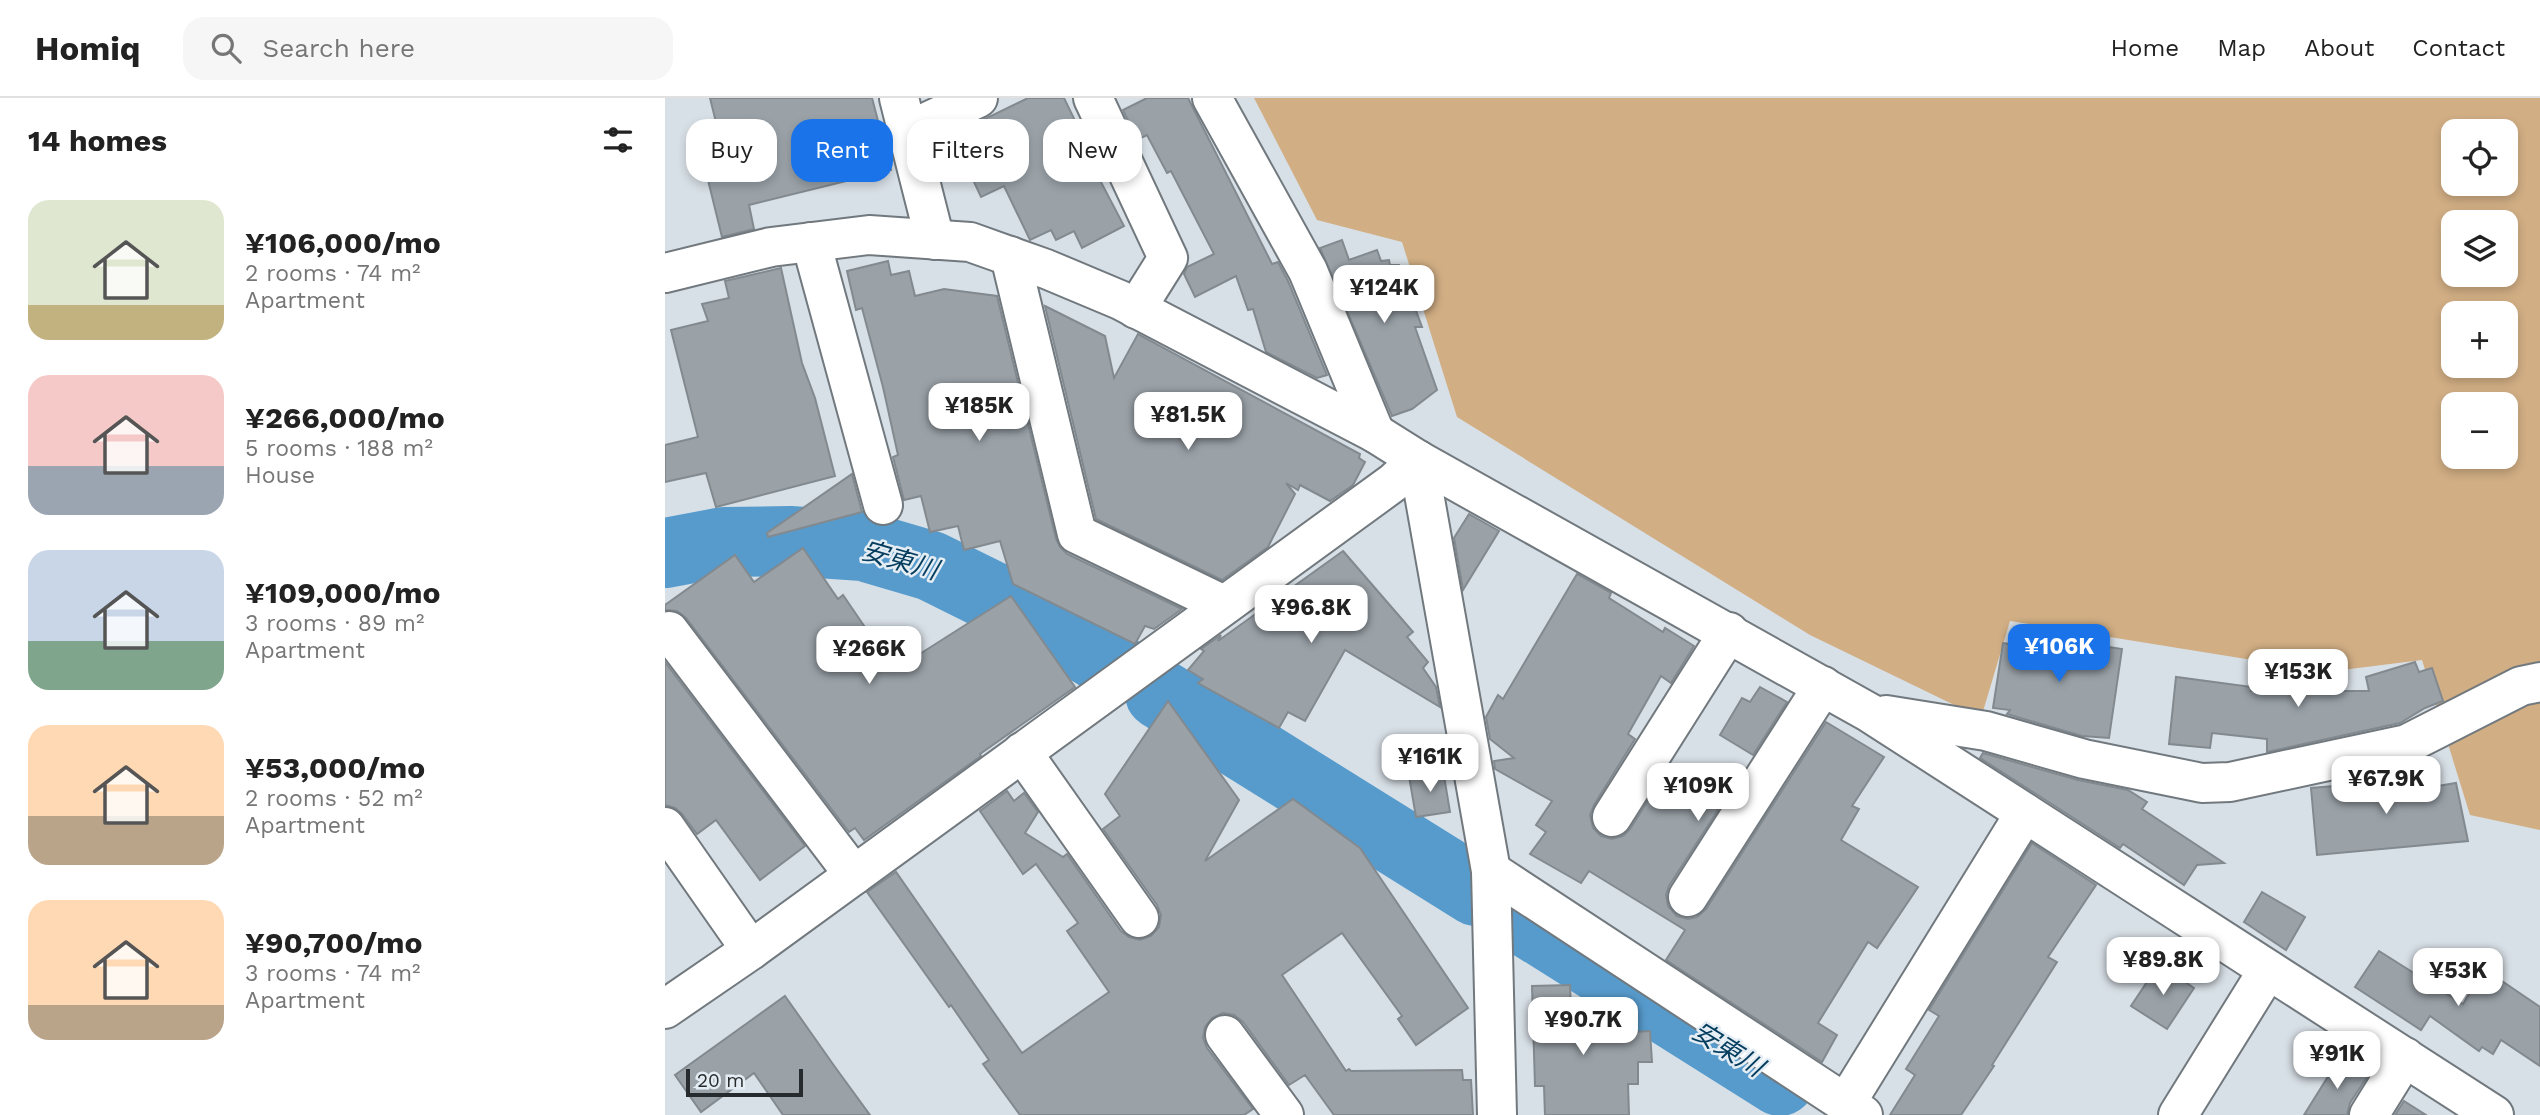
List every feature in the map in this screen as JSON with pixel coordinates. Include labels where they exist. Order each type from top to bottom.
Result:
[{"type":"street","points":[[935,240],[903,114],[978,98]]},
{"type":"street","points":[[1093,98],[1168,258],[1136,309]]},
{"type":"street","points":[[1212,98],[1308,271],[1375,433]]},
{"type":"street","points":[[665,273],[771,247],[869,235],[970,242],[1046,269],[1136,309],[1375,433],[1418,460],[1870,713],[2494,1115]]},
{"type":"street","points":[[811,242],[883,505]]},
{"type":"street","points":[[1010,256],[1077,534],[1224,605]]},
{"type":"street","points":[[665,1009],[751,950],[1394,482],[1418,460]]},
{"type":"street","points":[[1418,460],[1491,871],[1497,1115]]},
{"type":"street","points":[[669,631],[854,875]]},
{"type":"street","points":[[1612,817],[1729,632]]},
{"type":"street","points":[[1870,713],[1986,732],[2084,759],[2202,783],[2230,782],[2407,744],[2521,686],[2540,682]]},
{"type":"street","points":[[1688,897],[1823,686]]},
{"type":"street","points":[[1022,752],[1139,919]]},
{"type":"street","points":[[1491,871],[1854,1109],[2025,813]]},
{"type":"street","points":[[665,827],[751,950]]},
{"type":"street","points":[[2178,1115],[2268,970]]},
{"type":"street","points":[[1225,1035],[1284,1115]]},
{"type":"street","points":[[2369,1115],[2405,1057]]},
{"type":"shaded area","points":[[1254,98],[2540,98],[2540,830],[2470,815],[2422,660],[2326,672],[2010,621],[1981,718],[1810,635],[1457,417],[1402,242],[1317,220]]},
{"type":"building","points":[[710,98],[872,98],[878,119],[791,119],[791,182],[842,182],[749,205],[754,229],[722,237],[708,182],[777,182],[777,119],[715,119]]},
{"type":"building","points":[[1028,98],[1064,98],[1074,119],[1043,119],[1043,182],[1101,182],[1124,226],[1082,248],[1074,231],[1056,240],[1051,230],[1030,240],[1004,186],[981,197],[974,182],[1029,182],[1029,119],[985,119]]},
{"type":"building","points":[[1147,98],[1188,98],[1272,264],[1278,262],[1288,281],[1327,375],[1317,378],[1266,352],[1253,309],[1248,310],[1236,276],[1195,297],[1184,274],[1187,267],[1214,254],[1171,171],[1167,173],[1147,135],[1142,138],[1142,119],[1127,119],[1123,110]]},
{"type":"building","points":[[1342,240],[1349,260],[1377,250],[1381,261],[1389,260],[1390,265],[1399,265],[1422,327],[1415,327],[1437,390],[1412,409],[1392,416],[1320,248]]},
{"type":"building","points":[[888,261],[891,275],[909,271],[915,296],[944,289],[997,296],[1060,547],[1067,554],[1182,609],[1154,629],[1145,626],[1135,644],[1013,584],[1000,541],[964,550],[958,526],[930,532],[921,496],[904,500],[893,457],[898,455],[883,387],[862,308],[856,310],[847,271]]},
{"type":"building","points":[[781,268],[802,363],[815,398],[835,476],[716,507],[706,473],[665,482],[665,445],[698,437],[671,330],[708,321],[702,304],[729,298],[725,281]]},
{"type":"building","points":[[1045,306],[1105,336],[1114,378],[1138,334],[1360,454],[1359,458],[1365,462],[1353,485],[1330,501],[1300,485],[1298,490],[1286,483],[1295,494],[1268,547],[1222,580],[1096,519]]},
{"type":"building","points":[[852,474],[862,512],[768,537],[767,533]]},
{"type":"building","points":[[1469,514],[1499,531],[1463,590],[1454,538]]},
{"type":"building","points":[[803,548],[838,599],[843,595],[873,639],[881,634],[904,664],[1011,596],[1075,687],[864,840],[855,828],[849,832],[686,618],[677,611],[665,610],[665,605],[735,555],[754,582]]},
{"type":"building","points":[[1343,551],[1413,632],[1407,637],[1428,662],[1423,668],[1436,687],[1440,707],[1345,650],[1305,721],[1288,712],[1279,728],[1198,683],[1203,679],[1188,670],[1204,651],[1201,649],[1221,635],[1218,641]]},
{"type":"building","points":[[1577,574],[1611,593],[1609,598],[1663,632],[1665,628],[1694,646],[1671,683],[1661,676],[1628,734],[1635,739],[1590,815],[1593,828],[1601,836],[1612,839],[1623,836],[1665,774],[1718,810],[1669,886],[1666,895],[1668,906],[1677,916],[1688,919],[1697,917],[1706,909],[1826,722],[1884,757],[1852,806],[1859,809],[1841,840],[1918,887],[1877,948],[1868,942],[1818,1023],[1837,1035],[1822,1062],[1666,960],[1685,930],[1589,871],[1581,883],[1530,854],[1546,832],[1536,825],[1552,801],[1495,769],[1494,761],[1514,758],[1490,739],[1486,717],[1498,695],[1503,699]]},
{"type":"building","points":[[2020,633],[2122,649],[2109,738],[2082,736],[2007,714],[2010,710],[1993,708],[2003,643],[2018,645]]},
{"type":"building","points":[[665,662],[805,846],[760,880],[716,820],[697,834],[682,814],[665,805]]},
{"type":"building","points":[[2415,662],[2419,672],[2432,668],[2443,701],[2400,723],[2267,752],[2267,739],[2212,733],[2210,748],[2169,744],[2176,677],[2252,687],[2251,691],[2369,691],[2366,677]]},
{"type":"building","points":[[1760,687],[1787,702],[1753,755],[1720,735],[1742,698],[1750,702]]},
{"type":"building","points":[[1168,701],[1239,800],[1205,861],[1293,799],[1360,848],[1468,1008],[1416,1045],[1398,1019],[1402,1016],[1342,933],[1282,975],[1346,1071],[1462,1070],[1463,1080],[1471,1080],[1473,1115],[1334,1115],[1305,1075],[1289,1085],[1243,1022],[1234,1015],[1223,1013],[1212,1018],[1205,1027],[1203,1038],[1207,1048],[1253,1109],[1244,1115],[1020,1115],[983,1064],[989,1060],[867,892],[896,872],[1022,1053],[1109,992],[1067,931],[1078,923],[1036,864],[1023,874],[980,811],[1007,791],[1014,801],[1024,793],[1038,812],[1025,833],[1063,857],[1067,854],[1121,931],[1140,940],[1151,936],[1159,927],[1161,915],[1157,905],[1103,829],[1120,816],[1105,794]]},
{"type":"building","points":[[1983,753],[2078,780],[2128,790],[2147,802],[2142,809],[2224,863],[2197,865],[2184,885],[2123,844],[2120,848],[1980,758]]},
{"type":"building","points":[[1443,770],[1450,812],[1416,817],[1409,776]]},
{"type":"building","points":[[2419,779],[2420,789],[2456,783],[2468,841],[2317,855],[2311,788]]},
{"type":"building","points":[[2032,843],[2096,885],[2048,957],[2057,962],[1961,1115],[1890,1115],[1915,1075],[1906,1069],[1939,1016],[1929,1010]]},
{"type":"building","points":[[2262,892],[2305,917],[2286,950],[2244,922]]},
{"type":"building","points":[[2379,951],[2463,1004],[2480,976],[2486,979],[2490,973],[2540,1007],[2540,1066],[2501,1040],[2493,1054],[2482,1047],[2479,1051],[2430,1016],[2421,1030],[2355,987]]},
{"type":"building","points":[[2159,964],[2194,988],[2167,1029],[2131,1006]]},
{"type":"building","points":[[1570,985],[1571,1009],[1595,1008],[1595,1024],[1613,1023],[1614,1033],[1650,1031],[1652,1062],[1638,1062],[1638,1084],[1628,1084],[1629,1115],[1545,1115],[1544,1086],[1535,1086],[1532,986]]},
{"type":"building","points":[[785,996],[870,1115],[783,1115],[754,1073],[701,1112],[675,1075]]},
{"type":"building","points":[[2339,1059],[2367,1077],[2350,1103],[2347,1115],[2304,1115]]},
{"type":"building","points":[[2404,1101],[2426,1115],[2395,1115]]},
{"type":"waterway","name":"安東川","points":[[665,553],[724,542],[790,541],[863,546],[931,566],[1042,621],[1113,665]]},
{"type":"waterway","name":"安東川","points":[[1160,694],[1476,891]]},
{"type":"waterway","name":"安東川","points":[[1516,915],[1780,1081]]}]
